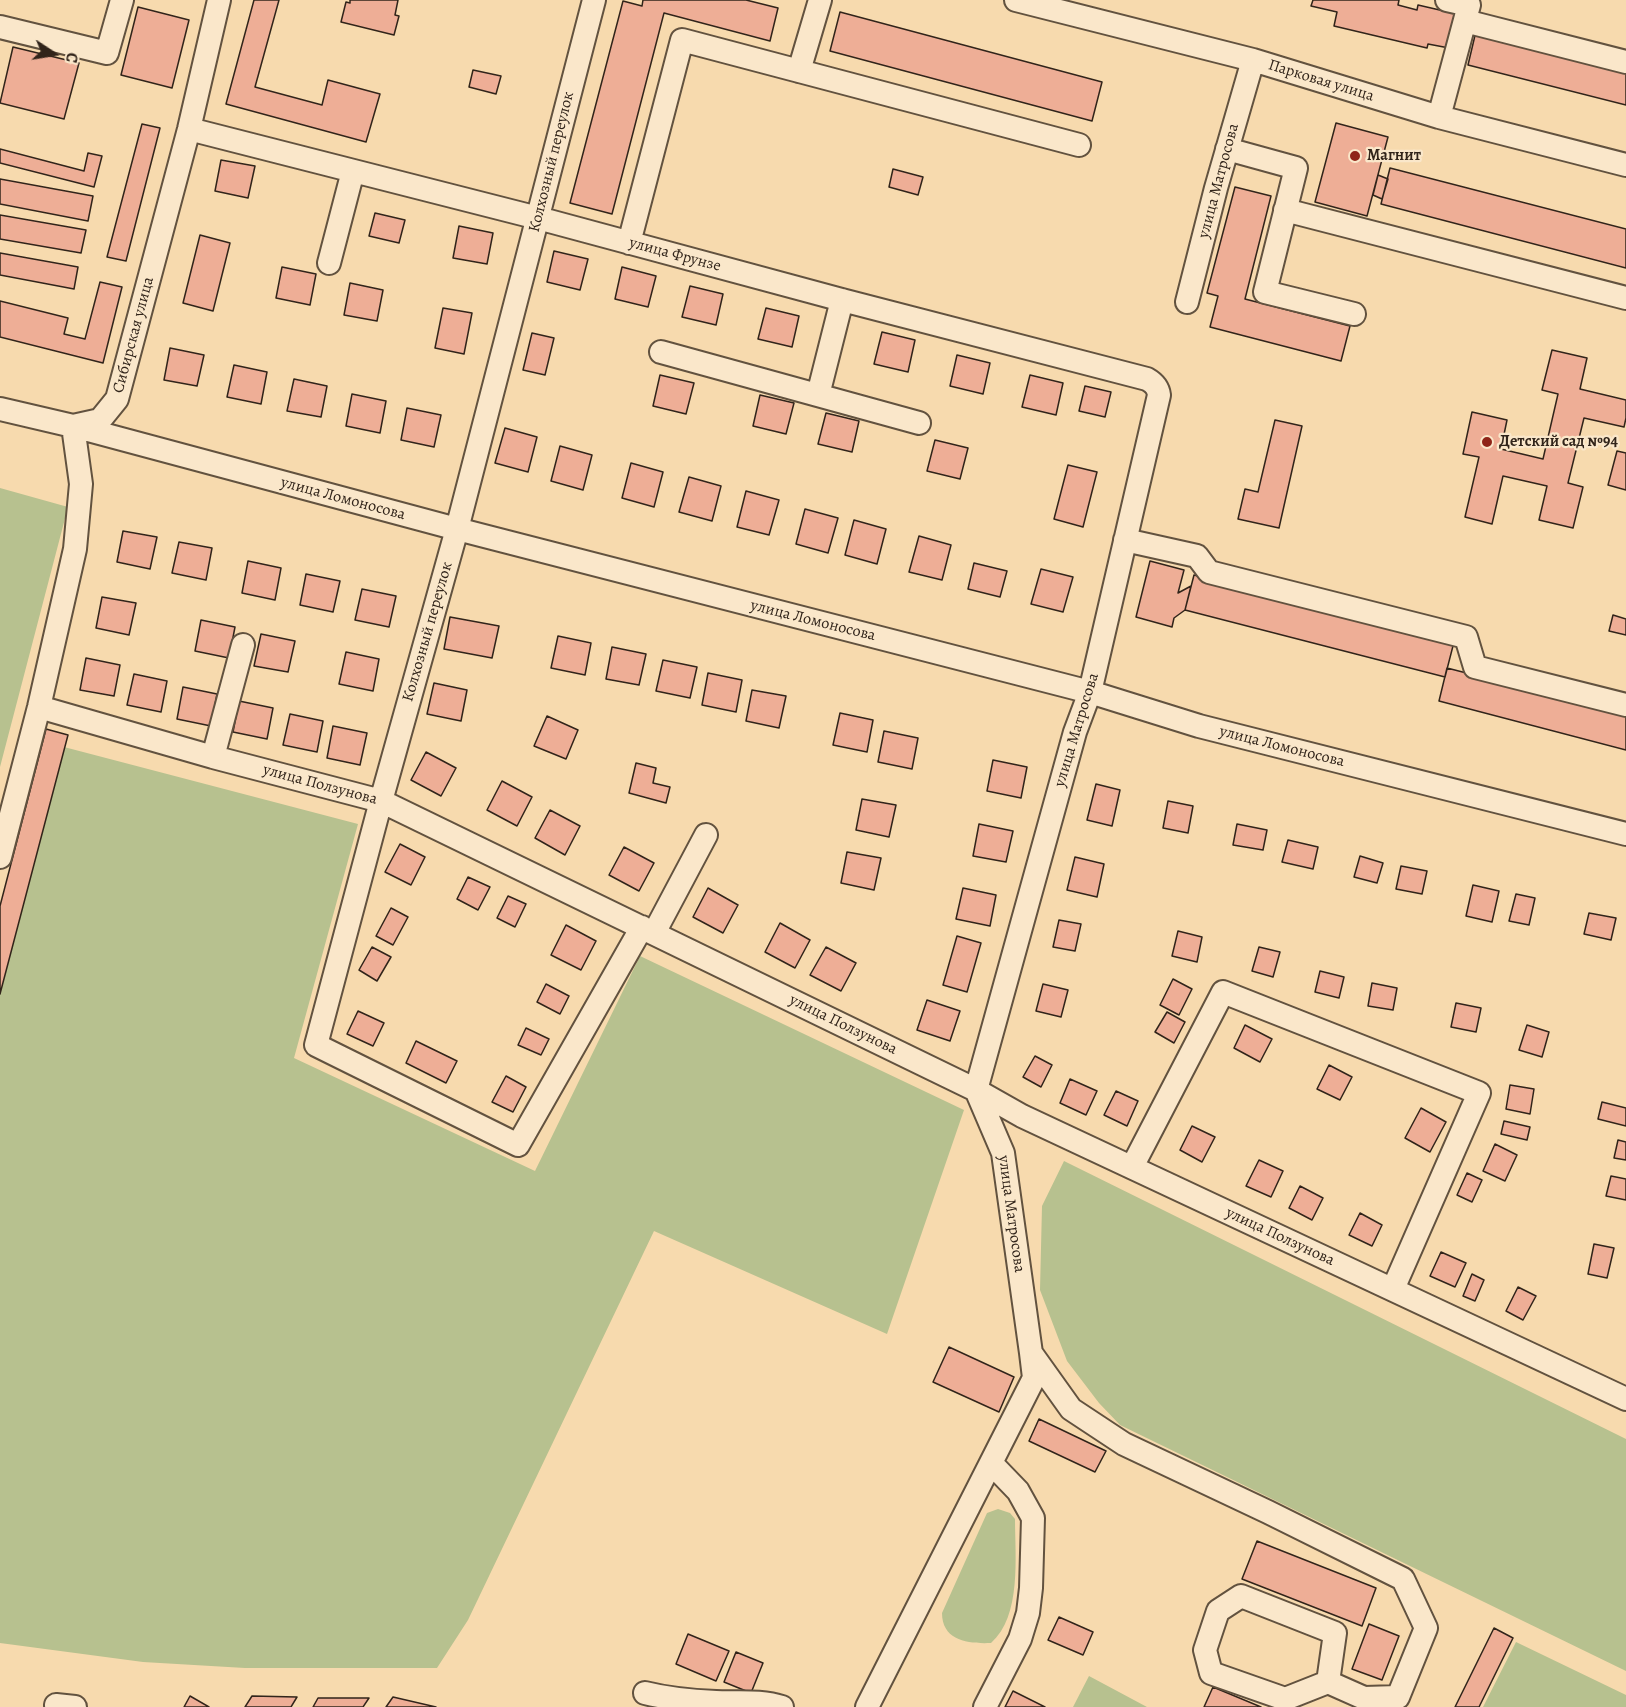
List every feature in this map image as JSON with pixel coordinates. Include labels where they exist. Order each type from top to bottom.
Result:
[{"type":"street","points":[[0,27],[107,53],[122,0]]},
{"type":"street","name":"Сибирская улица","points":[[73,426],[100,420],[117,399],[189,129],[219,0]]},
{"type":"street","name":"Колхозный переулок","points":[[594,0],[457,529],[316,1045],[518,1145],[648,930]]},
{"type":"street","points":[[799,71],[820,0]]},
{"type":"street","points":[[1439,117],[1468,5],[1447,0]]},
{"type":"street","name":"Парковая улица","points":[[1024,1],[1253,60],[1439,117],[1626,165]]},
{"type":"street","points":[[1465,21],[1626,62]]},
{"type":"street","points":[[629,243],[682,40],[1079,145]]},
{"type":"street","name":"улица Матросова","points":[[1187,302],[1253,60]]},
{"type":"street","name":"улица Фрунзе","points":[[189,129],[538,218],[1147,379],[1153,382],[1158,389]]},
{"type":"street","points":[[1227,149],[1296,168],[1265,292],[1354,314]]},
{"type":"street","points":[[329,263],[353,171]]},
{"type":"street","points":[[1285,210],[1626,298]]},
{"type":"street","points":[[818,395],[842,300]]},
{"type":"street","points":[[661,352],[919,423]]},
{"type":"street","name":"улица Матросова","points":[[1158,389],[1159,395],[1090,692],[1075,732],[976,1090],[1004,1153],[1031,1353],[1071,1409],[1124,1444],[1403,1579],[1426,1628],[1398,1696],[1364,1698],[1328,1682]]},
{"type":"street","name":"улица Ломоносова","points":[[0,409],[73,426],[457,529],[1090,692],[1199,726],[1626,834]]},
{"type":"street","points":[[0,857],[39,707],[75,549],[81,484],[73,426]]},
{"type":"street","points":[[1125,540],[1197,556],[1209,572],[1466,637],[1475,667],[1626,705]]},
{"type":"street","points":[[213,757],[243,645]]},
{"type":"street","name":"улица Ползунова","points":[[39,707],[213,757],[381,801],[976,1090],[1022,1116],[1626,1399]]},
{"type":"street","points":[[648,930],[706,835]]},
{"type":"street","points":[[1132,1167],[1223,992],[1479,1093],[1393,1289]]},
{"type":"street","points":[[1004,1153],[1022,1116]]},
{"type":"street","points":[[867,1707],[1034,1378],[1031,1353]]},
{"type":"street","points":[[985,1707],[1020,1639],[1028,1613],[1032,1576],[1033,1518],[1018,1491],[991,1463]]},
{"type":"street","points":[[1241,1596],[1335,1633],[1328,1682],[1285,1699],[1211,1673],[1205,1650],[1218,1611],[1241,1596]]},
{"type":"street","points":[[645,1693],[672,1699],[769,1703],[782,1707]]},
{"type":"green space","points":[[0,488],[68,507],[0,767]]},
{"type":"green space","points":[[64,747],[358,824],[294,1058],[535,1171],[640,956],[964,1110],[887,1334],[654,1231],[468,1620],[437,1668],[245,1668],[143,1662],[0,1643],[0,994]]},
{"type":"green space","points":[[1064,1161],[1626,1439],[1626,1671],[1120,1425],[1099,1403],[1067,1361],[1040,1290],[1042,1206]]},
{"type":"green space","points":[[998,1509],[1010,1513],[1015,1519],[1016,1567],[1012,1602],[1001,1631],[991,1643],[974,1643],[952,1635],[943,1622],[942,1613],[987,1513]]},
{"type":"green space","points":[[1516,1642],[1626,1695],[1626,1707],[1483,1707]]},
{"type":"green space","points":[[1089,1676],[1147,1707],[1073,1707]]},
{"type":"building","points":[[254,0],[279,0],[255,87],[322,105],[328,80],[380,94],[366,142],[226,104]]},
{"type":"building","points":[[350,0],[398,0],[395,15],[399,16],[394,35],[341,22],[346,2],[350,3]]},
{"type":"building","points":[[643,0],[746,0],[778,8],[770,41],[664,13],[612,214],[570,203],[623,1],[642,6]]},
{"type":"building","points":[[1313,0],[1399,0],[1398,5],[1417,10],[1418,5],[1457,14],[1449,48],[1428,44],[1427,48],[1334,26],[1337,12],[1311,6]]},
{"type":"building","points":[[138,7],[189,20],[172,88],[121,75]]},
{"type":"building","points":[[840,12],[1102,82],[1092,121],[830,51]]},
{"type":"building","points":[[1477,27],[1626,65],[1626,105],[1468,65]]},
{"type":"building","points":[[13,47],[79,63],[64,119],[0,103]]},
{"type":"building","points":[[473,70],[501,76],[496,94],[469,87]]},
{"type":"building","name":"Магнит","points":[[1336,123],[1388,137],[1367,216],[1315,202]]},
{"type":"building","points":[[142,124],[160,128],[126,261],[107,257]]},
{"type":"building","points":[[0,149],[84,171],[88,153],[102,156],[94,187],[0,163]]},
{"type":"building","points":[[221,160],[255,166],[248,198],[215,191]]},
{"type":"building","points":[[1390,168],[1626,229],[1626,268],[1381,204]]},
{"type":"building","points":[[893,169],[923,177],[918,195],[889,187]]},
{"type":"building","points":[[1378,175],[1388,179],[1382,199],[1373,195]]},
{"type":"building","points":[[0,179],[93,196],[88,221],[0,204]]},
{"type":"building","points":[[1235,187],[1271,196],[1245,299],[1350,326],[1341,361],[1210,327],[1218,296],[1207,293]]},
{"type":"building","points":[[375,213],[405,220],[399,243],[369,236]]},
{"type":"building","points":[[0,215],[86,230],[81,253],[0,239]]},
{"type":"building","points":[[459,226],[493,233],[487,264],[453,258]]},
{"type":"building","points":[[200,235],[230,243],[213,311],[183,303]]},
{"type":"building","points":[[554,251],[588,259],[580,290],[547,282]]},
{"type":"building","points":[[0,253],[78,267],[74,289],[0,275]]},
{"type":"building","points":[[282,267],[316,274],[310,305],[276,298]]},
{"type":"building","points":[[622,267],[656,276],[648,307],[615,299]]},
{"type":"building","points":[[100,282],[122,287],[103,363],[0,337],[0,301],[68,318],[64,334],[85,339]]},
{"type":"building","points":[[350,283],[383,290],[377,321],[344,315]]},
{"type":"building","points":[[690,286],[723,294],[716,325],[682,317]]},
{"type":"building","points":[[443,308],[472,313],[464,354],[435,348]]},
{"type":"building","points":[[766,308],[799,316],[792,347],[758,339]]},
{"type":"building","points":[[882,332],[915,340],[908,372],[874,364]]},
{"type":"building","points":[[532,333],[554,338],[545,375],[523,370]]},
{"type":"building","points":[[170,348],[204,355],[197,386],[164,380]]},
{"type":"building","points":[[1552,350],[1587,358],[1580,389],[1626,400],[1624,427],[1584,418],[1568,483],[1583,487],[1573,528],[1539,520],[1547,486],[1503,476],[1492,524],[1465,517],[1479,457],[1463,454],[1472,412],[1507,420],[1501,449],[1543,459],[1558,394],[1542,390]]},
{"type":"building","points":[[957,355],[990,363],[983,394],[950,386]]},
{"type":"building","points":[[234,365],[267,372],[261,404],[227,397]]},
{"type":"building","points":[[660,375],[694,383],[686,414],[653,406]]},
{"type":"building","points":[[1030,375],[1063,383],[1056,415],[1022,407]]},
{"type":"building","points":[[294,379],[327,386],[321,417],[287,411]]},
{"type":"building","points":[[1085,386],[1111,392],[1105,417],[1079,411]]},
{"type":"building","points":[[352,394],[386,401],[380,433],[346,426]]},
{"type":"building","points":[[760,395],[794,403],[786,434],[753,426]]},
{"type":"building","points":[[407,408],[441,415],[434,447],[401,440]]},
{"type":"building","points":[[826,413],[859,421],[852,452],[818,444]]},
{"type":"building","points":[[1275,420],[1302,426],[1279,528],[1238,519],[1245,489],[1258,492]]},
{"type":"building","points":[[505,428],[537,437],[528,472],[495,463]]},
{"type":"building","points":[[935,440],[968,448],[960,479],[927,471]]},
{"type":"building","points":[[560,446],[592,455],[583,490],[551,481]]},
{"type":"building","points":[[1617,451],[1626,453],[1626,490],[1608,485]]},
{"type":"building","points":[[631,463],[663,472],[654,507],[622,498]]},
{"type":"building","points":[[1068,465],[1097,472],[1083,527],[1054,519]]},
{"type":"building","points":[[689,477],[721,486],[712,521],[679,512]]},
{"type":"building","points":[[746,491],[779,500],[769,535],[737,527]]},
{"type":"building","points":[[805,509],[838,518],[828,553],[796,544]]},
{"type":"building","points":[[854,520],[886,529],[877,564],[845,555]]},
{"type":"building","points":[[123,531],[157,537],[150,569],[117,562]]},
{"type":"building","points":[[919,536],[951,545],[942,580],[909,572]]},
{"type":"building","points":[[179,542],[212,548],[206,580],[172,573]]},
{"type":"building","points":[[248,561],[281,568],[275,600],[242,593]]},
{"type":"building","points":[[1150,561],[1184,570],[1178,593],[1191,586],[1185,610],[1174,618],[1172,627],[1136,617]]},
{"type":"building","points":[[974,563],[1007,571],[1000,597],[968,589]]},
{"type":"building","points":[[1041,569],[1073,577],[1063,612],[1031,604]]},
{"type":"building","points":[[306,574],[340,581],[333,612],[300,605]]},
{"type":"building","points":[[1194,575],[1454,642],[1445,677],[1185,610]]},
{"type":"building","points":[[362,589],[396,596],[389,627],[355,620]]},
{"type":"building","points":[[102,597],[136,603],[129,635],[96,628]]},
{"type":"building","points":[[1613,615],[1626,619],[1626,635],[1609,631]]},
{"type":"building","points":[[450,617],[499,626],[492,658],[444,649]]},
{"type":"building","points":[[201,620],[235,627],[229,658],[195,651]]},
{"type":"building","points":[[261,634],[295,641],[288,672],[254,666]]},
{"type":"building","points":[[558,636],[591,643],[585,675],[551,668]]},
{"type":"building","points":[[612,647],[646,654],[639,685],[606,679]]},
{"type":"building","points":[[346,652],[379,659],[373,691],[339,684]]},
{"type":"building","points":[[86,658],[120,665],[114,696],[80,690]]},
{"type":"building","points":[[663,660],[697,667],[690,698],[656,691]]},
{"type":"building","points":[[1447,668],[1626,714],[1626,750],[1439,701]]},
{"type":"building","points":[[708,673],[742,680],[736,712],[702,705]]},
{"type":"building","points":[[134,674],[167,681],[161,712],[127,705]]},
{"type":"building","points":[[434,683],[467,690],[461,721],[427,714]]},
{"type":"building","points":[[183,687],[217,694],[211,726],[177,719]]},
{"type":"building","points":[[752,690],[786,696],[779,728],[746,721]]},
{"type":"building","points":[[239,701],[273,708],[267,739],[233,732]]},
{"type":"building","points":[[840,713],[873,720],[867,752],[833,745]]},
{"type":"building","points":[[290,714],[323,721],[317,752],[283,745]]},
{"type":"building","points":[[547,716],[578,730],[566,759],[534,746]]},
{"type":"building","points":[[333,726],[367,733],[360,765],[327,758]]},
{"type":"building","points":[[46,729],[68,735],[0,994],[0,906]]},
{"type":"building","points":[[884,731],[918,738],[912,769],[878,762]]},
{"type":"building","points":[[426,752],[456,768],[441,796],[411,780]]},
{"type":"building","points":[[993,760],[1027,767],[1021,798],[987,791]]},
{"type":"building","points":[[636,763],[656,768],[653,783],[670,787],[666,803],[629,793]]},
{"type":"building","points":[[502,781],[532,797],[517,826],[487,810]]},
{"type":"building","points":[[1096,784],[1120,790],[1112,826],[1087,820]]},
{"type":"building","points":[[862,799],[896,805],[889,837],[856,830]]},
{"type":"building","points":[[1168,801],[1193,806],[1188,833],[1163,828]]},
{"type":"building","points":[[550,810],[580,826],[565,855],[535,838]]},
{"type":"building","points":[[979,824],[1013,831],[1006,862],[973,856]]},
{"type":"building","points":[[1237,824],[1267,830],[1263,850],[1233,845]]},
{"type":"building","points":[[1288,840],[1318,847],[1313,869],[1282,862]]},
{"type":"building","points":[[400,844],[425,857],[411,885],[385,872]]},
{"type":"building","points":[[624,847],[654,863],[639,891],[609,875]]},
{"type":"building","points":[[847,852],[881,858],[874,890],[841,883]]},
{"type":"building","points":[[1360,856],[1383,863],[1377,883],[1354,877]]},
{"type":"building","points":[[1075,857],[1104,864],[1097,897],[1067,890]]},
{"type":"building","points":[[1401,866],[1427,871],[1422,894],[1396,889]]},
{"type":"building","points":[[468,877],[490,887],[478,910],[457,899]]},
{"type":"building","points":[[1473,885],[1499,891],[1492,922],[1466,916]]},
{"type":"building","points":[[708,888],[738,905],[723,933],[693,917]]},
{"type":"building","points":[[963,888],[996,895],[990,926],[956,919]]},
{"type":"building","points":[[1516,894],[1535,898],[1529,925],[1509,921]]},
{"type":"building","points":[[508,896],[526,904],[515,927],[497,918]]},
{"type":"building","points":[[391,908],[408,917],[393,945],[376,936]]},
{"type":"building","points":[[1589,913],[1616,918],[1611,940],[1584,934]]},
{"type":"building","points":[[1059,920],[1081,924],[1075,951],[1053,947]]},
{"type":"building","points":[[780,923],[810,940],[795,968],[765,952]]},
{"type":"building","points":[[566,925],[596,941],[581,970],[551,955]]},
{"type":"building","points":[[1178,931],[1202,937],[1197,962],[1172,956]]},
{"type":"building","points":[[957,936],[981,943],[967,992],[943,985]]},
{"type":"building","points":[[372,947],[391,957],[377,981],[359,970]]},
{"type":"building","points":[[826,947],[856,963],[841,991],[810,975]]},
{"type":"building","points":[[1259,947],[1280,952],[1273,977],[1252,971]]},
{"type":"building","points":[[1320,971],[1344,977],[1339,998],[1315,992]]},
{"type":"building","points":[[1173,979],[1192,989],[1179,1015],[1160,1005]]},
{"type":"building","points":[[1372,983],[1397,988],[1393,1010],[1368,1006]]},
{"type":"building","points":[[546,984],[569,996],[560,1014],[537,1002]]},
{"type":"building","points":[[1043,984],[1068,990],[1061,1017],[1036,1011]]},
{"type":"building","points":[[927,1000],[960,1011],[950,1041],[917,1030]]},
{"type":"building","points":[[1456,1003],[1481,1008],[1476,1032],[1451,1027]]},
{"type":"building","points":[[358,1011],[384,1023],[373,1046],[347,1034]]},
{"type":"building","points":[[1167,1012],[1185,1022],[1174,1043],[1155,1032]]},
{"type":"building","points":[[1245,1025],[1272,1039],[1260,1062],[1234,1048]]},
{"type":"building","points":[[1527,1025],[1549,1032],[1542,1057],[1519,1050]]},
{"type":"building","points":[[526,1028],[549,1039],[541,1055],[518,1045]]},
{"type":"building","points":[[416,1041],[457,1061],[446,1083],[406,1063]]},
{"type":"building","points":[[1035,1056],[1052,1065],[1041,1087],[1023,1077]]},
{"type":"building","points":[[1329,1065],[1352,1077],[1340,1100],[1317,1089]]},
{"type":"building","points":[[506,1076],[526,1087],[513,1112],[492,1102]]},
{"type":"building","points":[[1070,1079],[1097,1091],[1086,1115],[1060,1103]]},
{"type":"building","points":[[1510,1085],[1534,1089],[1530,1114],[1506,1109]]},
{"type":"building","points":[[1116,1091],[1138,1101],[1127,1126],[1104,1115]]},
{"type":"building","points":[[1602,1102],[1626,1108],[1626,1126],[1598,1119]]},
{"type":"building","points":[[1421,1108],[1446,1122],[1430,1152],[1405,1138]]},
{"type":"building","points":[[1504,1121],[1530,1127],[1527,1140],[1501,1134]]},
{"type":"building","points":[[1192,1126],[1215,1137],[1202,1162],[1180,1150]]},
{"type":"building","points":[[1618,1140],[1626,1142],[1626,1160],[1614,1158]]},
{"type":"building","points":[[1495,1144],[1517,1155],[1505,1181],[1483,1171]]},
{"type":"building","points":[[1259,1160],[1283,1171],[1271,1197],[1246,1186]]},
{"type":"building","points":[[1467,1173],[1482,1180],[1472,1202],[1457,1195]]},
{"type":"building","points":[[1611,1176],[1626,1179],[1626,1200],[1606,1196]]},
{"type":"building","points":[[1300,1186],[1323,1198],[1312,1220],[1289,1208]]},
{"type":"building","points":[[1360,1213],[1382,1225],[1372,1246],[1349,1235]]},
{"type":"building","points":[[1594,1244],[1614,1248],[1607,1278],[1588,1274]]},
{"type":"building","points":[[1441,1252],[1466,1263],[1455,1287],[1430,1276]]},
{"type":"building","points":[[1472,1274],[1484,1280],[1475,1301],[1463,1296]]},
{"type":"building","points":[[1518,1287],[1536,1296],[1523,1320],[1506,1311]]},
{"type":"building","points":[[949,1347],[1014,1377],[999,1412],[933,1382]]},
{"type":"building","points":[[1039,1419],[1106,1451],[1095,1472],[1029,1441]]},
{"type":"building","points":[[1257,1541],[1376,1588],[1362,1626],[1242,1579]]},
{"type":"building","points":[[1059,1617],[1093,1632],[1083,1655],[1048,1640]]},
{"type":"building","points":[[1369,1624],[1399,1636],[1382,1680],[1352,1669]]},
{"type":"building","points":[[1494,1628],[1513,1638],[1479,1707],[1455,1707]]},
{"type":"building","points":[[688,1634],[729,1651],[716,1681],[676,1664]]},
{"type":"building","points":[[736,1652],[763,1663],[751,1693],[724,1682]]},
{"type":"building","points":[[1213,1687],[1261,1707],[1204,1707]]},
{"type":"building","points":[[1013,1691],[1045,1707],[1005,1707]]},
{"type":"building","points":[[190,1696],[209,1707],[184,1707]]},
{"type":"building","points":[[252,1696],[297,1697],[291,1707],[245,1707]]},
{"type":"building","points":[[393,1697],[436,1707],[386,1707]]},
{"type":"building","points":[[318,1698],[369,1698],[363,1707],[313,1707]]},
{"type":"place","name":"Магнит","points":[[1355,156]]},
{"type":"place","name":"Детский сад №94","points":[[1487,442]]}]
